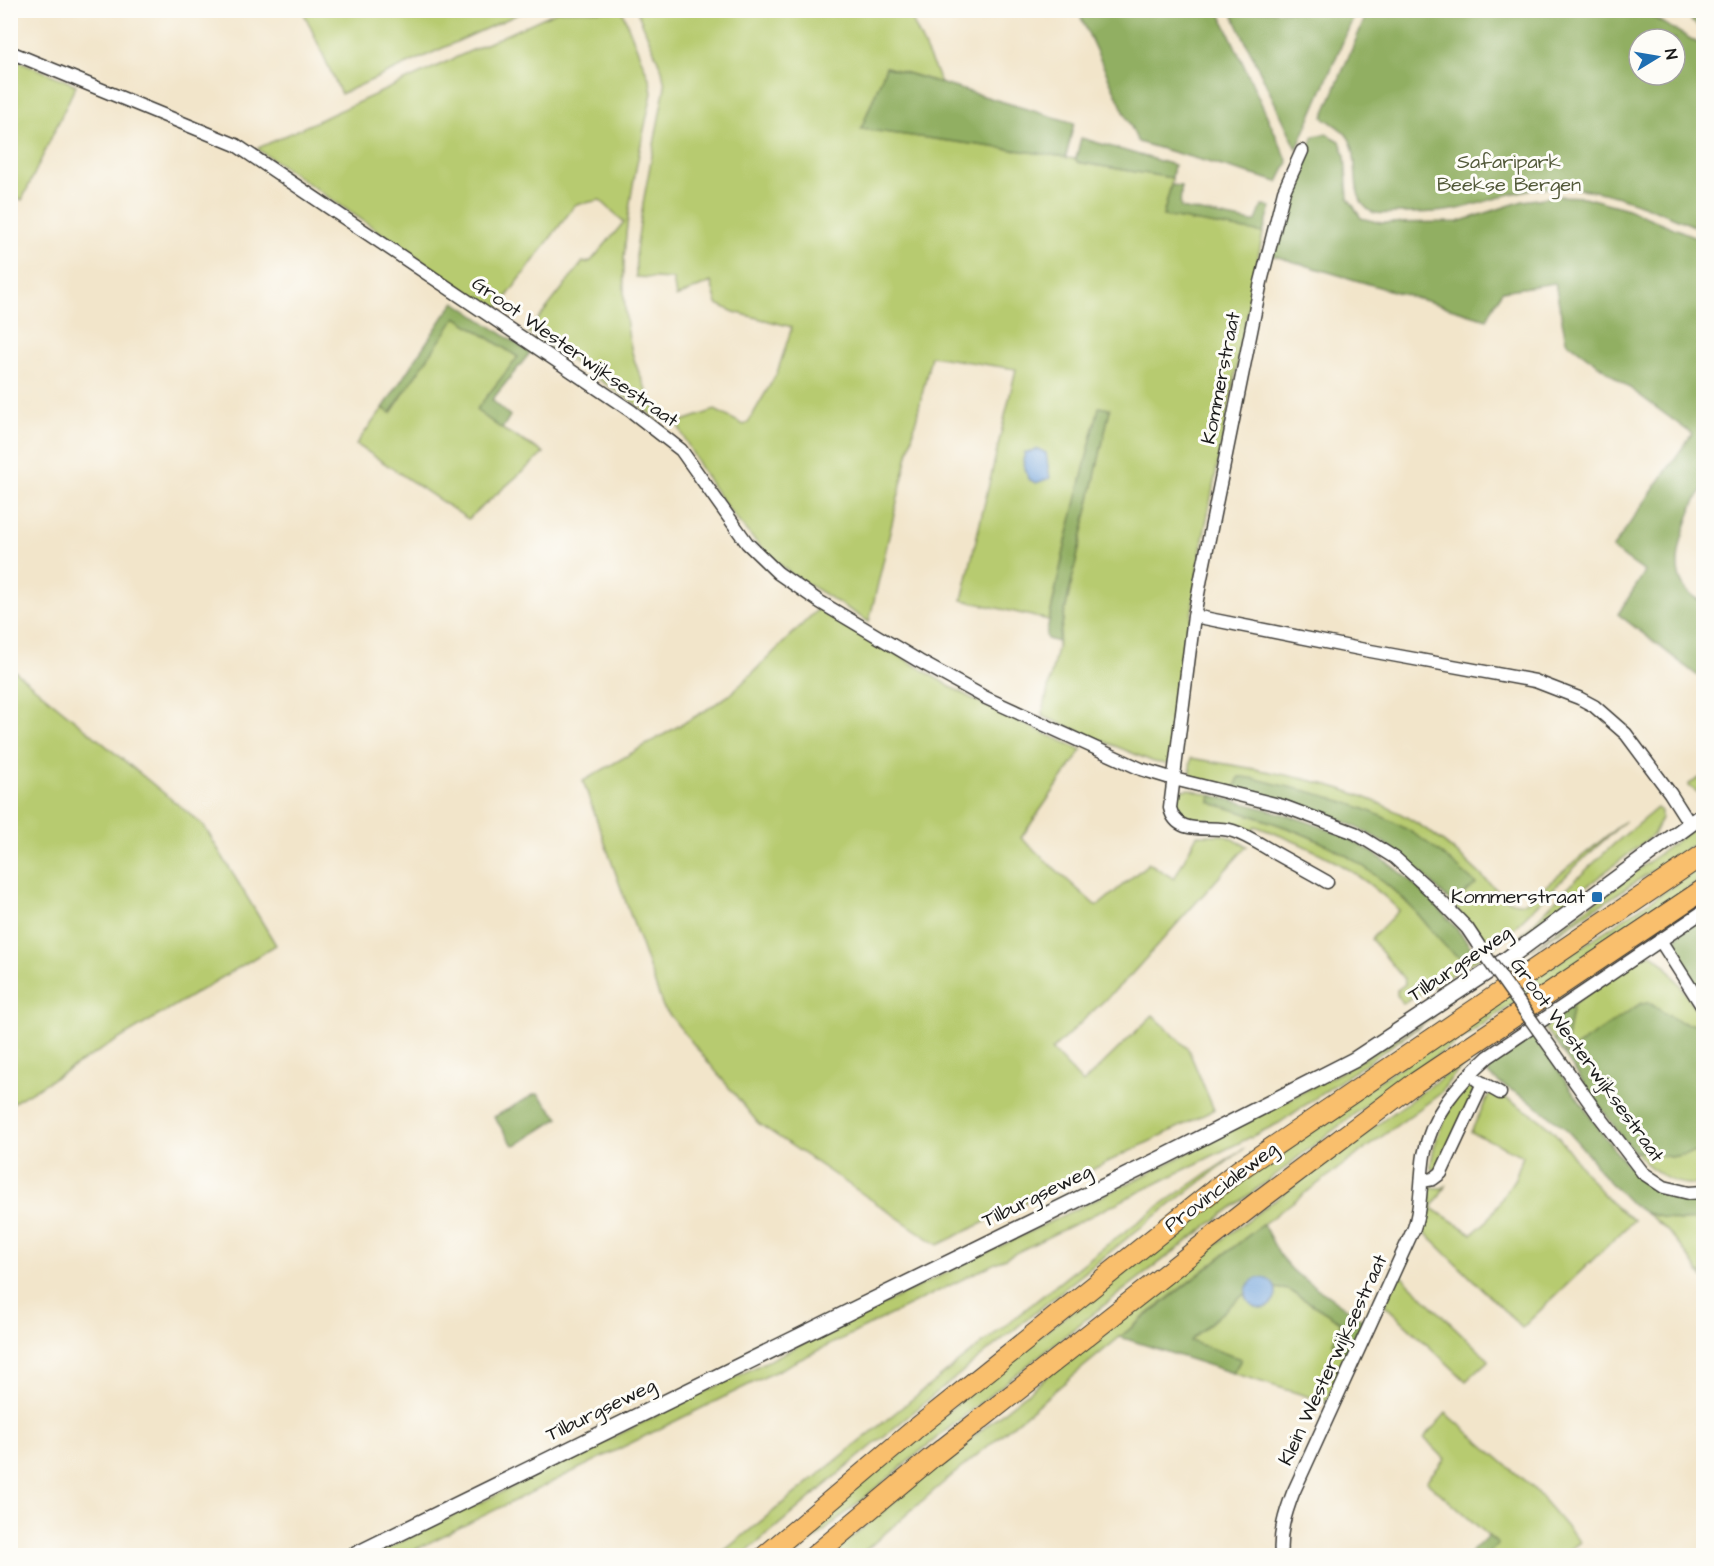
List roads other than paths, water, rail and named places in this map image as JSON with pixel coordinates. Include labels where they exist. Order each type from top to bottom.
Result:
[{"type":"highway","name":"Provincialeweg","points":[[765,1556],[914,1430],[1239,1170],[1704,854]]},
{"type":"highway","name":"Provincialeweg","points":[[814,1556],[965,1431],[1261,1199],[1415,1083],[1704,889]]},
{"type":"street","name":"Groot Westerwijksestraat","points":[[10,52],[236,145],[251,154],[631,411],[681,450],[747,543],[778,573],[820,602],[919,662],[986,698],[1141,769],[1283,806],[1355,833],[1395,858],[1467,928],[1597,1113],[1643,1173],[1664,1188],[1689,1193],[1704,1192]]},
{"type":"street","name":"Kommerstraat","points":[[1174,779],[1194,616],[1261,282],[1284,191],[1302,151]]},
{"type":"street","points":[[1194,616],[1365,651],[1535,681],[1580,698],[1594,706],[1626,734],[1670,793],[1689,823]]},
{"type":"street","points":[[1174,779],[1170,808],[1173,818],[1180,825],[1190,828],[1232,831],[1327,882]]},
{"type":"street","name":"Tilburgseweg","points":[[353,1556],[1166,1156],[1354,1060],[1507,958],[1704,814]]},
{"type":"street","name":"Klein Westerwijksestraat","points":[[1281,1552],[1281,1533],[1293,1493],[1414,1228],[1418,1217],[1425,1154],[1433,1126],[1448,1098],[1488,1057],[1704,911]]},
{"type":"street","points":[[1660,940],[1704,1009]]},
{"type":"street","points":[[1468,1075],[1500,1093]]},
{"type":"street","points":[[1422,1181],[1433,1179],[1441,1173],[1483,1083]]},
{"type":"street","points":[[1268,1556],[1281,1552]]},
{"type":"water","points":[[1038,449],[1046,453],[1050,478],[1036,483],[1028,479],[1023,460],[1025,453]]},
{"type":"water","points":[[1261,1278],[1272,1282],[1276,1293],[1272,1304],[1261,1308],[1250,1304],[1246,1293],[1250,1282]]},
{"type":"place","name":"Kommerstraat","points":[[1597,897]]},
{"type":"park label","name":"Safaripark Beekse Bergen","points":[[1509,174]]}]
